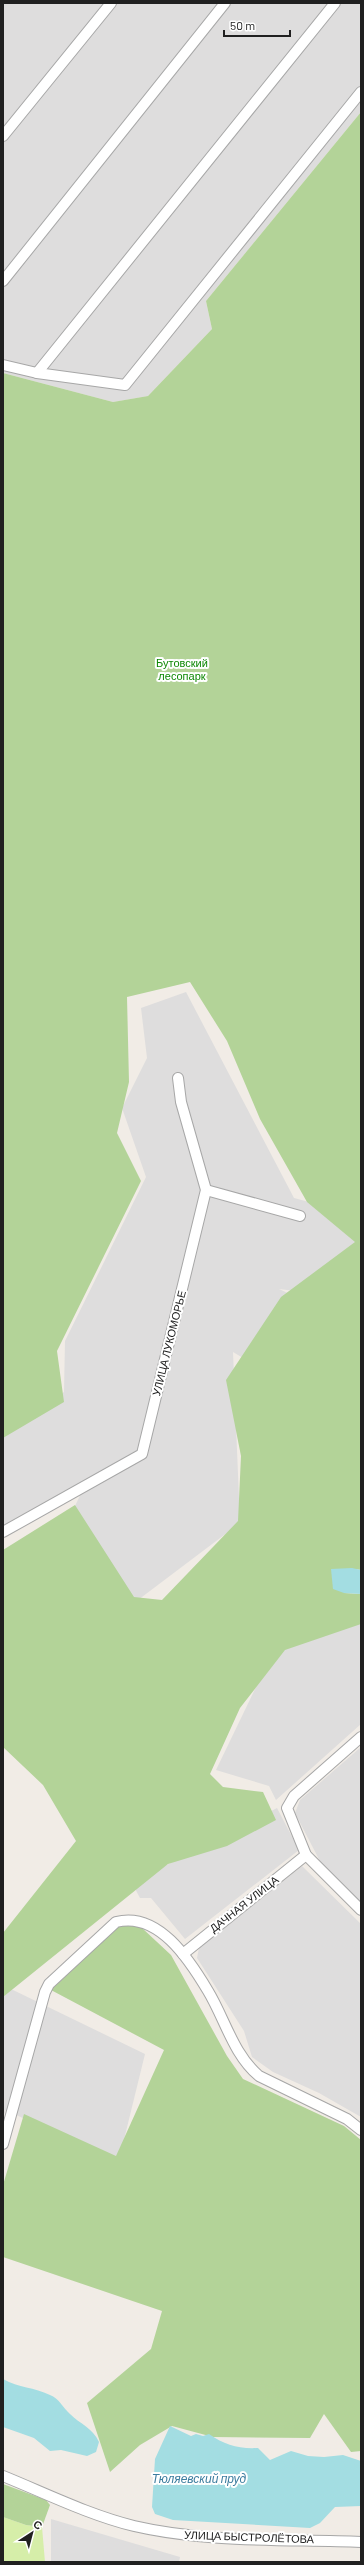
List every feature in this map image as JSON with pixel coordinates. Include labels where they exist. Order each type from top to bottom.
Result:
[{"type":"street","points":[[3,136],[111,3]]},
{"type":"street","points":[[3,280],[225,3]]},
{"type":"street","points":[[37,373],[335,3]]},
{"type":"street","points":[[3,365],[37,373],[125,385],[361,92]]},
{"type":"street","name":"УЛИЦА ЛУКОМОРЬЕ","points":[[3,1532],[142,1454],[206,1190],[181,1102],[178,1078]]},
{"type":"street","points":[[206,1190],[300,1216]]},
{"type":"street","points":[[361,1737],[294,1796],[287,1808],[306,1856],[361,1910]]},
{"type":"street","name":"ДАЧНАЯ УЛИЦА","points":[[183,1954],[306,1856]]},
{"type":"street","points":[[3,2144],[45,1992],[57,1975],[116,1922],[129,1918],[144,1921],[159,1930],[183,1954],[208,1991],[240,2055],[249,2068],[259,2076],[347,2120],[361,2130]]},
{"type":"street","name":"УЛИЦА БЫСТРОЛЁТОВА","points":[[3,2476],[94,2512],[156,2531],[190,2536],[361,2542]]},
{"type":"shaded area","points":[[3,3],[361,3],[361,112],[206,301],[212,329],[148,396],[113,402],[3,373]]},
{"type":"shaded area","points":[[186,992],[294,1198],[361,1216],[361,1299],[279,1289],[361,1327],[275,1377],[233,1352],[240,1523],[134,1603],[68,1521],[83,1489],[3,1532],[3,1437],[64,1392],[65,1341],[146,1177],[122,1108],[147,1058],[141,1008]]},
{"type":"shaded area","points":[[361,1622],[361,1724],[276,1800],[269,1786],[216,1770],[268,1662],[303,1633]]},
{"type":"shaded area","points":[[361,1747],[361,1904],[323,1867],[295,1813],[300,1800]]},
{"type":"shaded area","points":[[277,1808],[299,1850],[185,1939],[151,1898],[140,1898],[132,1883]]},
{"type":"shaded area","points":[[302,1866],[361,1924],[361,2117],[319,2093],[273,2072],[252,2057],[244,2031],[197,1958],[199,1948]]},
{"type":"shaded area","points":[[11,1989],[145,2054],[118,2164],[6,2110],[3,2117],[3,1997]]},
{"type":"shaded area","points":[[51,2519],[180,2557],[179,2562],[51,2562]]},
{"type":"green space","name":"Бутовский лесопарк","points":[[361,112],[361,1570],[355,1569],[344,1593],[361,1594],[361,1624],[285,1650],[240,1708],[210,1774],[223,1787],[263,1792],[276,1820],[227,1846],[168,1864],[3,1997],[3,1933],[76,1841],[43,1785],[3,1747],[3,1550],[75,1505],[134,1597],[162,1600],[238,1521],[241,1456],[226,1380],[281,1297],[355,1242],[307,1202],[260,1119],[227,1041],[190,982],[127,997],[129,1082],[117,1133],[141,1181],[57,1351],[64,1402],[3,1438],[3,373],[113,402],[148,396],[212,329],[206,301]]},
{"type":"green space","points":[[124,1924],[142,1928],[171,1955],[227,2056],[243,2079],[344,2126],[361,2140],[361,2451],[351,2452],[324,2414],[310,2438],[213,2437],[172,2426],[140,2445],[110,2472],[87,2403],[151,2349],[162,2311],[3,2257],[3,2185],[24,2114],[116,2156],[164,2050],[51,1990],[115,1929]]},
{"type":"green space","points":[[3,2484],[46,2500],[50,2505],[42,2527],[26,2525],[3,2517]]},
{"type":"green space","points":[[3,2517],[26,2525],[42,2527],[45,2562],[3,2562]]},
{"type":"water","points":[[352,1568],[361,1570],[361,1594],[344,1593],[333,1589],[331,1569]]},
{"type":"water","points":[[3,2379],[44,2392],[56,2398],[74,2418],[90,2430],[96,2437],[99,2442],[96,2452],[87,2456],[61,2450],[50,2451],[34,2438],[3,2427]]},
{"type":"water","name":"Тюляевский пруд","points":[[170,2426],[191,2436],[196,2434],[203,2436],[209,2434],[232,2446],[258,2448],[270,2460],[291,2451],[308,2456],[324,2457],[343,2455],[361,2461],[361,2506],[335,2507],[320,2523],[310,2528],[173,2520],[155,2514],[152,2507],[155,2459]]}]
